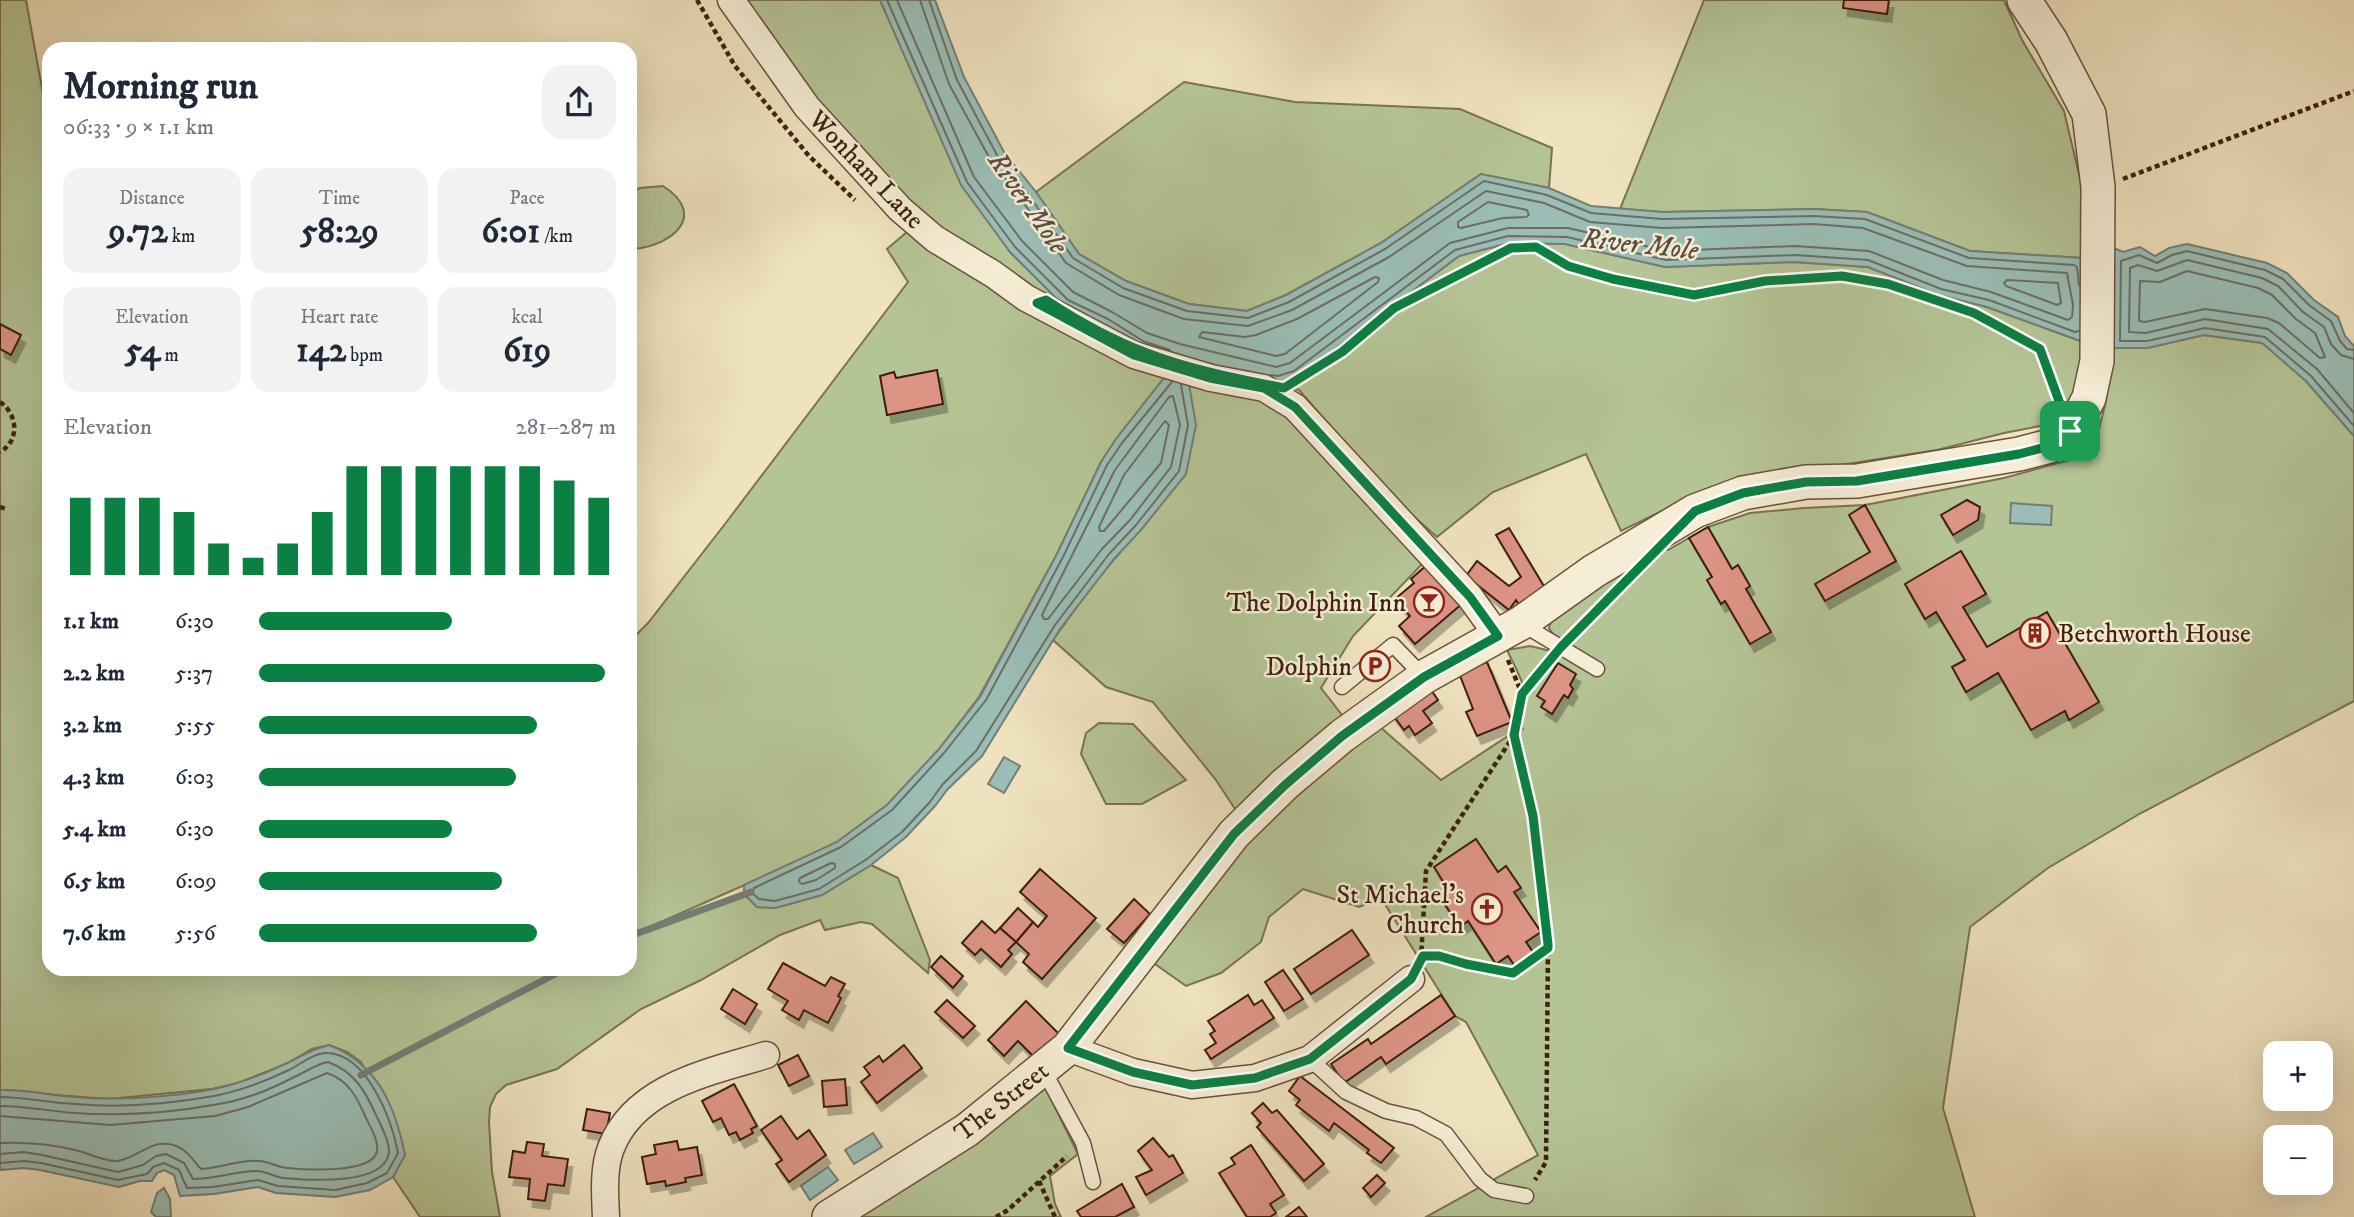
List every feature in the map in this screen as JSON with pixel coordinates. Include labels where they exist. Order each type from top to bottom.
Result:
[{"type":"street","name":"Wonham Lane","points":[[731,0],[807,107],[900,209],[935,239],[993,274],[1026,298],[1134,355],[1210,378],[1264,388],[1295,407],[1470,597],[1509,629]]},
{"type":"street","name":"The Street","points":[[829,1217],[967,1130],[1068,1048],[1234,834],[1342,736],[1424,677],[1509,629],[1594,571],[1695,511],[1743,493],[1806,482],[1857,481],[2019,454],[2050,446],[2070,431],[2089,398],[2097,361],[2098,187],[2090,114],[2051,41],[2024,0]]},
{"type":"street","points":[[1068,1048],[1133,1072],[1192,1085],[1255,1078],[1310,1059],[1417,967]]},
{"type":"street","points":[[606,1217],[605,1190],[610,1149],[623,1125],[654,1095],[699,1075],[766,1055]]},
{"type":"lane","points":[[1509,629],[1561,647],[1597,669]]},
{"type":"lane","points":[[1342,687],[1393,645],[1424,677]]},
{"type":"lane","points":[[1310,1059],[1346,1092],[1387,1111],[1416,1118],[1447,1134],[1480,1179],[1493,1190],[1525,1196]]},
{"type":"lane","points":[[1042,1069],[1083,1143],[1093,1182]]},
{"type":"path","points":[[2098,187],[2354,91]]},
{"type":"path","points":[[1296,381],[1342,352],[1394,308],[1511,248],[1536,247],[1568,266],[1613,279],[1694,295],[1765,281],[1842,276],[1888,284],[1974,313],[2040,349],[2070,431]]},
{"type":"path","points":[[0,402],[12,414],[15,425],[13,438],[0,452]]},
{"type":"path","points":[[1522,694],[1561,647],[1617,590]]},
{"type":"path","points":[[1417,967],[1426,871],[1514,735],[1522,694],[1509,629]]},
{"type":"path","points":[[1514,735],[1533,816],[1548,948],[1546,1162],[1525,1196]]},
{"type":"path","points":[[1417,967],[1439,956],[1513,973],[1548,948]]},
{"type":"path","points":[[996,1217],[1008,1210],[1083,1143]]},
{"type":"path","points":[[1039,1181],[1055,1217]]},
{"type":"green space","points":[[0,0],[26,0],[42,88],[42,976],[637,976],[637,933],[744,894],[757,907],[775,908],[822,895],[871,865],[898,878],[930,960],[928,973],[872,924],[861,922],[825,930],[820,920],[780,935],[701,980],[641,1009],[557,1069],[506,1085],[496,1094],[490,1107],[489,1122],[492,1172],[500,1217],[420,1217],[393,1177],[405,1154],[361,1062],[347,1052],[329,1045],[312,1049],[286,1064],[238,1083],[212,1089],[109,1099],[0,1091]]},
{"type":"green space","points":[[742,0],[880,0],[908,62],[1010,252],[1064,306],[924,222],[852,147]]},
{"type":"green space","points":[[1704,0],[2004,0],[2022,40],[2064,111],[2082,187],[2083,258],[1970,251],[1867,212],[1814,209],[1662,212],[1620,209]]},
{"type":"green space","points":[[1184,82],[1295,102],[1460,109],[1552,148],[1549,188],[1481,174],[1381,243],[1286,295],[1247,311],[1189,304],[1126,281],[1079,254],[1036,192]]},
{"type":"green space","points":[[663,186],[676,197],[683,208],[684,218],[672,235],[661,242],[637,248],[637,190]]},
{"type":"green space","points":[[907,232],[1167,374],[1101,462],[1057,554],[979,697],[939,749],[887,805],[837,842],[637,933],[637,634],[725,524],[908,282],[887,249]]},
{"type":"green space","points":[[1508,243],[1565,244],[1665,267],[1794,262],[1868,267],[1939,295],[1987,307],[2086,343],[2071,403],[2045,425],[1937,450],[1821,468],[1664,510],[1621,531],[1586,454],[1493,492],[1437,537],[1391,496],[1299,390],[1278,384],[1298,377],[1459,256]]},
{"type":"green space","points":[[2204,335],[2263,343],[2306,381],[2354,436],[2354,701],[2141,813],[2048,868],[1970,927],[1943,1108],[1975,1217],[1426,1217],[1538,1155],[1466,1022],[1455,1016],[1381,898],[1359,907],[1303,889],[1269,917],[1261,942],[1221,973],[1186,986],[1155,964],[1154,954],[1258,827],[1379,726],[1441,780],[1523,729],[1520,722],[1526,704],[1525,695],[1507,650],[1530,646],[1563,654],[1569,646],[1553,634],[1549,628],[1551,620],[1660,542],[1668,550],[1708,527],[1750,513],[1865,505],[2004,478],[2073,459],[2096,441],[2106,401],[2111,348],[2147,348]]},
{"type":"green space","points":[[1188,378],[1280,406],[1425,561],[1353,636],[1321,688],[1346,720],[1237,812],[1216,780],[1153,702],[1106,687],[1053,640],[1095,582],[1186,474]]},
{"type":"green space","points":[[1099,723],[1133,724],[1186,780],[1142,804],[1106,804],[1081,754],[1086,733]]},
{"type":"green space","points":[[1043,1083],[1078,1154],[1050,1176],[1055,1204],[1061,1217],[848,1217]]},
{"type":"water","name":"River Mole","points":[[880,0],[935,0],[964,77],[1004,152],[1079,254],[1126,281],[1189,304],[1247,311],[1286,295],[1381,243],[1481,174],[1549,188],[1591,206],[1663,212],[1814,209],[1867,212],[1970,251],[2083,258],[2086,343],[1987,307],[1939,295],[1868,267],[1794,262],[1665,267],[1565,244],[1509,243],[1459,256],[1298,377],[1278,384],[1140,347],[1064,306],[1010,252],[961,185]]},
{"type":"water","points":[[2187,244],[2267,263],[2287,273],[2314,300],[2338,317],[2345,336],[2354,346],[2354,436],[2306,381],[2262,343],[2204,335],[2147,348],[2111,348],[2114,248],[2123,252],[2140,247],[2155,256],[2169,248]]},
{"type":"water","points":[[1167,374],[1188,378],[1196,425],[1186,474],[1114,559],[1060,629],[982,756],[947,790],[906,837],[871,865],[822,895],[775,908],[757,907],[744,894],[744,885],[837,842],[887,805],[939,749],[980,697],[1057,554],[1101,462]]},
{"type":"water","points":[[2011,503],[2052,506],[2051,525],[2010,523]]},
{"type":"water","points":[[1004,757],[1020,766],[1004,793],[988,784]]},
{"type":"water","points":[[329,1045],[346,1053],[372,1075],[382,1089],[401,1137],[405,1155],[393,1177],[370,1190],[335,1197],[276,1193],[258,1187],[180,1196],[174,1175],[164,1170],[157,1173],[152,1181],[140,1181],[119,1187],[40,1170],[0,1170],[0,1090],[108,1099],[181,1094],[241,1082]]},
{"type":"water","points":[[873,1133],[882,1147],[854,1164],[845,1150]]},
{"type":"water","points":[[828,1167],[838,1180],[810,1200],[801,1186]]},
{"type":"water","points":[[164,1188],[170,1199],[171,1217],[156,1217],[151,1212],[157,1193]]},
{"type":"building","points":[[1844,0],[1889,0],[1887,14],[1843,8]]},
{"type":"building","points":[[0,324],[21,335],[11,355],[0,349]]},
{"type":"building","points":[[937,370],[943,404],[887,415],[880,376],[894,372],[896,378]]},
{"type":"building","points":[[1967,500],[1980,507],[1978,520],[1953,535],[1941,515]]},
{"type":"building","points":[[1865,505],[1896,561],[1825,601],[1815,584],[1870,552],[1849,515]]},
{"type":"building","points":[[1708,527],[1732,569],[1738,565],[1750,586],[1746,589],[1771,632],[1750,644],[1725,601],[1721,604],[1707,580],[1712,577],[1689,538]]},
{"type":"building","points":[[1509,528],[1545,588],[1519,605],[1516,600],[1509,610],[1466,576],[1477,561],[1509,586],[1521,577],[1496,535]]},
{"type":"building","name":"Betchworth House","points":[[1961,551],[1986,594],[1963,607],[1987,647],[2047,612],[2099,702],[2069,720],[2065,711],[2031,730],[1998,673],[1966,692],[1952,667],[1965,660],[1936,612],[1925,619],[1905,584]]},
{"type":"building","points":[[1429,563],[1463,603],[1415,644],[1399,626],[1410,616],[1395,599],[1414,583],[1411,579]]},
{"type":"building","points":[[1487,662],[1512,722],[1477,736],[1466,712],[1473,709],[1459,673]]},
{"type":"building","points":[[1558,663],[1576,674],[1570,685],[1573,689],[1568,698],[1564,695],[1552,714],[1541,707],[1545,701],[1537,696]]},
{"type":"building","points":[[1427,684],[1438,700],[1423,711],[1432,723],[1415,735],[1409,726],[1404,730],[1390,711]]},
{"type":"building","name":"St Michael's Church","points":[[1476,839],[1498,872],[1506,866],[1521,888],[1514,892],[1541,932],[1526,942],[1533,952],[1514,965],[1508,956],[1496,964],[1468,921],[1460,927],[1440,897],[1449,891],[1434,867]]},
{"type":"building","points":[[1040,869],[1096,918],[1042,979],[1023,962],[1029,954],[1016,942],[1033,922],[1038,927],[1047,916],[1020,892]]},
{"type":"building","points":[[1134,899],[1150,914],[1124,943],[1107,929]]},
{"type":"building","points":[[1018,908],[1033,922],[1016,942],[1000,928]]},
{"type":"building","points":[[982,921],[995,933],[1000,928],[1016,942],[1008,950],[1012,954],[1001,967],[981,949],[975,955],[962,943]]},
{"type":"building","points":[[1352,930],[1369,955],[1311,994],[1294,969]]},
{"type":"building","points":[[941,956],[963,976],[953,988],[931,967]]},
{"type":"building","points":[[783,963],[825,986],[831,977],[845,984],[828,1023],[804,1010],[799,1020],[782,1010],[788,1001],[768,989]]},
{"type":"building","points":[[1283,970],[1303,999],[1284,1011],[1265,982]]},
{"type":"building","points":[[733,989],[757,1004],[745,1024],[721,1009]]},
{"type":"building","points":[[1248,995],[1254,1005],[1262,1000],[1274,1018],[1211,1059],[1205,1050],[1216,1043],[1210,1034],[1215,1031],[1208,1021]]},
{"type":"building","points":[[1441,995],[1455,1016],[1386,1064],[1381,1057],[1344,1083],[1331,1064],[1368,1039],[1371,1044]]},
{"type":"building","points":[[947,1000],[975,1026],[963,1038],[935,1012]]},
{"type":"building","points":[[1026,1001],[1060,1035],[1036,1059],[1018,1041],[1004,1056],[988,1040]]},
{"type":"building","points":[[904,1045],[922,1068],[877,1103],[861,1082],[870,1075],[864,1067],[879,1056],[883,1062]]},
{"type":"building","points":[[798,1055],[809,1076],[789,1086],[778,1065]]},
{"type":"building","points":[[1300,1076],[1394,1148],[1381,1163],[1367,1153],[1369,1150],[1334,1123],[1329,1131],[1296,1105],[1300,1100],[1289,1091]]},
{"type":"building","points":[[845,1079],[847,1105],[824,1107],[822,1081]]},
{"type":"building","points":[[734,1084],[757,1126],[751,1129],[753,1133],[740,1140],[736,1132],[729,1135],[721,1118],[713,1122],[702,1101]]},
{"type":"building","points":[[1263,1103],[1272,1113],[1277,1110],[1324,1164],[1304,1181],[1257,1127],[1261,1123],[1252,1113]]},
{"type":"building","points":[[587,1109],[610,1113],[606,1134],[583,1130]]},
{"type":"building","points":[[781,1116],[797,1139],[809,1130],[826,1155],[789,1182],[776,1164],[782,1160],[761,1130]]},
{"type":"building","points":[[1153,1138],[1169,1157],[1173,1155],[1183,1173],[1146,1195],[1136,1177],[1152,1170],[1138,1151]]},
{"type":"building","points":[[677,1141],[679,1150],[697,1147],[702,1175],[666,1186],[665,1181],[647,1184],[642,1157],[656,1154],[654,1145]]},
{"type":"building","points":[[527,1142],[544,1144],[542,1156],[568,1159],[564,1186],[548,1184],[545,1201],[528,1199],[530,1179],[509,1177],[513,1151],[525,1153]]},
{"type":"building","points":[[1251,1145],[1284,1195],[1270,1204],[1276,1213],[1270,1217],[1247,1217],[1219,1173],[1235,1164],[1231,1158]]},
{"type":"building","points":[[1377,1175],[1385,1183],[1371,1197],[1363,1188]]},
{"type":"building","points":[[1122,1184],[1134,1207],[1115,1217],[1081,1217],[1077,1211]]},
{"type":"building","points":[[1299,1207],[1307,1217],[1286,1217]]},
{"type":"waterway","points":[[637,933],[751,892]]},
{"type":"waterway","points":[[361,1075],[551,976]]},
{"type":"place","name":"The Dolphin Inn","points":[[1429,602]]},
{"type":"place","name":"Betchworth House","points":[[2035,633]]},
{"type":"place","name":"Dolphin","points":[[1375,666]]},
{"type":"place","name":"St Michael's Church","points":[[1487,909]]},
{"type":"route","points":[[1536,247],[1568,266],[1613,279],[1694,295],[1765,281],[1842,276],[1888,284],[1974,313],[2040,349],[2070,431],[2050,446],[2019,454],[1857,481],[1806,482],[1743,493],[1695,511],[1561,647],[1522,694],[1514,735],[1533,816],[1548,948],[1513,973],[1439,956],[1423,956],[1411,979],[1310,1059],[1255,1078],[1192,1085],[1133,1072],[1068,1048],[1234,834],[1285,785],[1342,736],[1424,677],[1498,636],[1470,597],[1295,407],[1264,388],[1210,378],[1134,355],[1037,303],[1046,300],[1103,333],[1147,353],[1222,375],[1284,388],[1342,352],[1394,308],[1511,248],[1536,247]]}]
